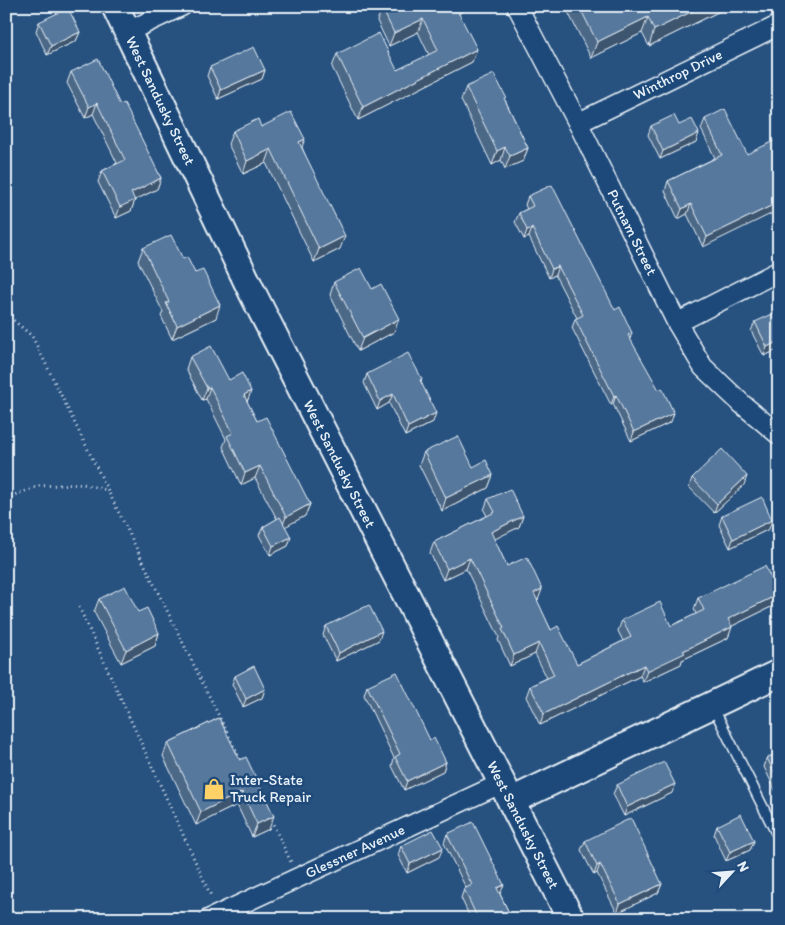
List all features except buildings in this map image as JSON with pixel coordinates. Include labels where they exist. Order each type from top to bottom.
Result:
[{"type":"street","name":"West Sandusky Street","points":[[115,6],[253,294],[571,919]]},
{"type":"street","points":[[126,32],[182,6]]},
{"type":"street","name":"Putnam Street","points":[[518,6],[677,323],[703,367],[714,379],[779,435]]},
{"type":"street","name":"Winthrop Drive","points":[[578,123],[779,24]]},
{"type":"street","points":[[677,323],[779,271]]},
{"type":"street","name":"Glessner Avenue","points":[[214,916],[299,878],[712,705],[779,673]]},
{"type":"lane","points":[[712,705],[779,839]]},
{"type":"path","points":[[6,314],[32,336],[242,763]]},
{"type":"path","points":[[6,498],[39,486],[83,484],[108,490]]},
{"type":"path","points":[[79,607],[214,916]]},
{"type":"path","points":[[269,816],[299,878]]},
{"type":"place","name":"Inter-State Truck Repair","points":[[214,789]]}]
